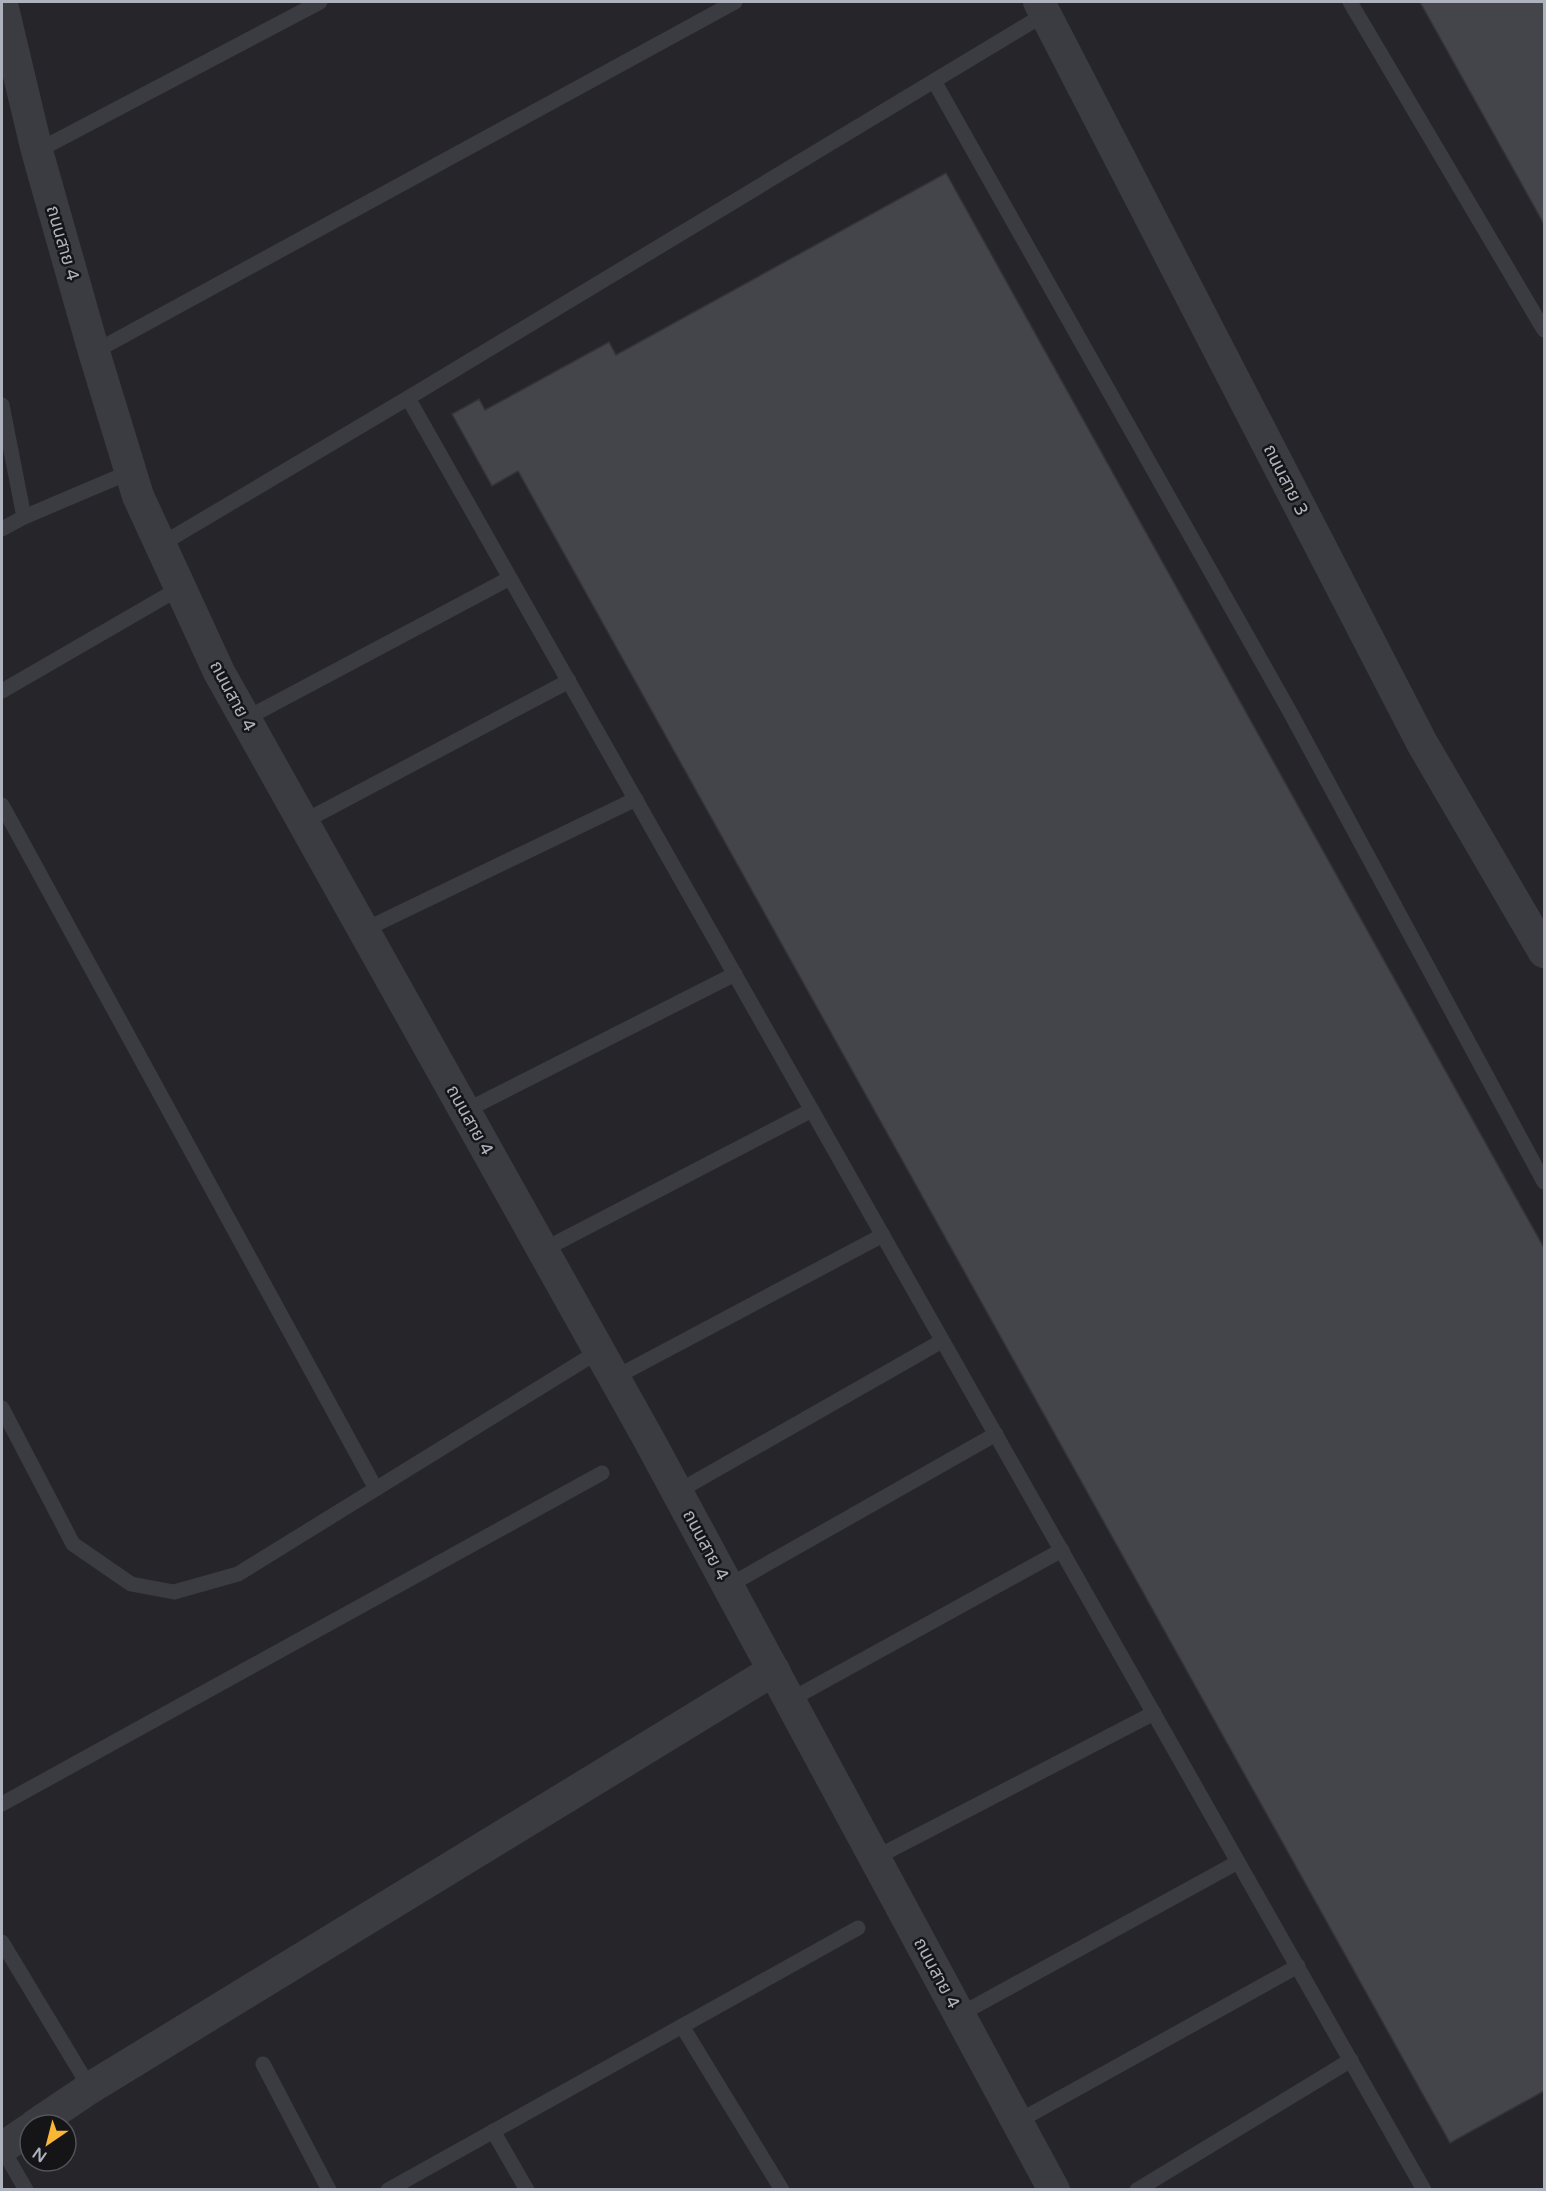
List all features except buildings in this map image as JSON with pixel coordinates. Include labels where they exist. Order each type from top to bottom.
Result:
[{"type":"street","name":"ถนนสาย 4","points":[[2,4],[37,151],[130,472],[138,496],[219,672],[677,1492],[1054,2190]]},
{"type":"street","name":"ถนนสาย 3","points":[[1042,8],[1422,743],[1545,952]]},
{"type":"street","points":[[53,2113],[90,2088],[774,1670]]},
{"type":"street","points":[[2,2148],[18,2137]]},
{"type":"lane","points":[[37,151],[320,2]]},
{"type":"lane","points":[[94,352],[735,2]]},
{"type":"lane","points":[[1350,2],[1545,330]]},
{"type":"lane","points":[[160,545],[934,81],[1042,8]]},
{"type":"lane","points":[[934,81],[1290,712],[1545,1182]]},
{"type":"lane","points":[[408,398],[1424,2190]]},
{"type":"lane","points":[[2,405],[24,517]]},
{"type":"lane","points":[[2,529],[24,517],[130,472]]},
{"type":"lane","points":[[245,718],[510,578]]},
{"type":"lane","points":[[2,691],[180,588]]},
{"type":"lane","points":[[303,822],[569,681]]},
{"type":"lane","points":[[364,930],[636,799]]},
{"type":"lane","points":[[2,805],[376,1489]]},
{"type":"lane","points":[[465,1111],[735,974]]},
{"type":"lane","points":[[543,1250],[812,1110]]},
{"type":"lane","points":[[614,1378],[884,1235]]},
{"type":"lane","points":[[677,1492],[942,1341]]},
{"type":"lane","points":[[2,1408],[73,1544],[131,1584],[174,1593],[238,1574],[599,1351]]},
{"type":"lane","points":[[728,1586],[996,1434]]},
{"type":"lane","points":[[2,1804],[602,1473]]},
{"type":"lane","points":[[790,1700],[1062,1550]]},
{"type":"lane","points":[[875,1858],[1154,1713]]},
{"type":"lane","points":[[959,2015],[1238,1862]]},
{"type":"lane","points":[[388,2190],[858,1928]]},
{"type":"lane","points":[[2,1942],[90,2088]]},
{"type":"lane","points":[[1017,2122],[1298,1966]]},
{"type":"lane","points":[[682,2026],[782,2190]]},
{"type":"lane","points":[[1137,2190],[1351,2060]]},
{"type":"lane","points":[[263,2064],[328,2190]]},
{"type":"lane","points":[[493,2131],[527,2190]]},
{"type":"lane","points":[[2,2148],[26,2190]]},
{"type":"shaded area","points":[[2,2],[1544,2],[1544,2189],[2,2190]]}]
